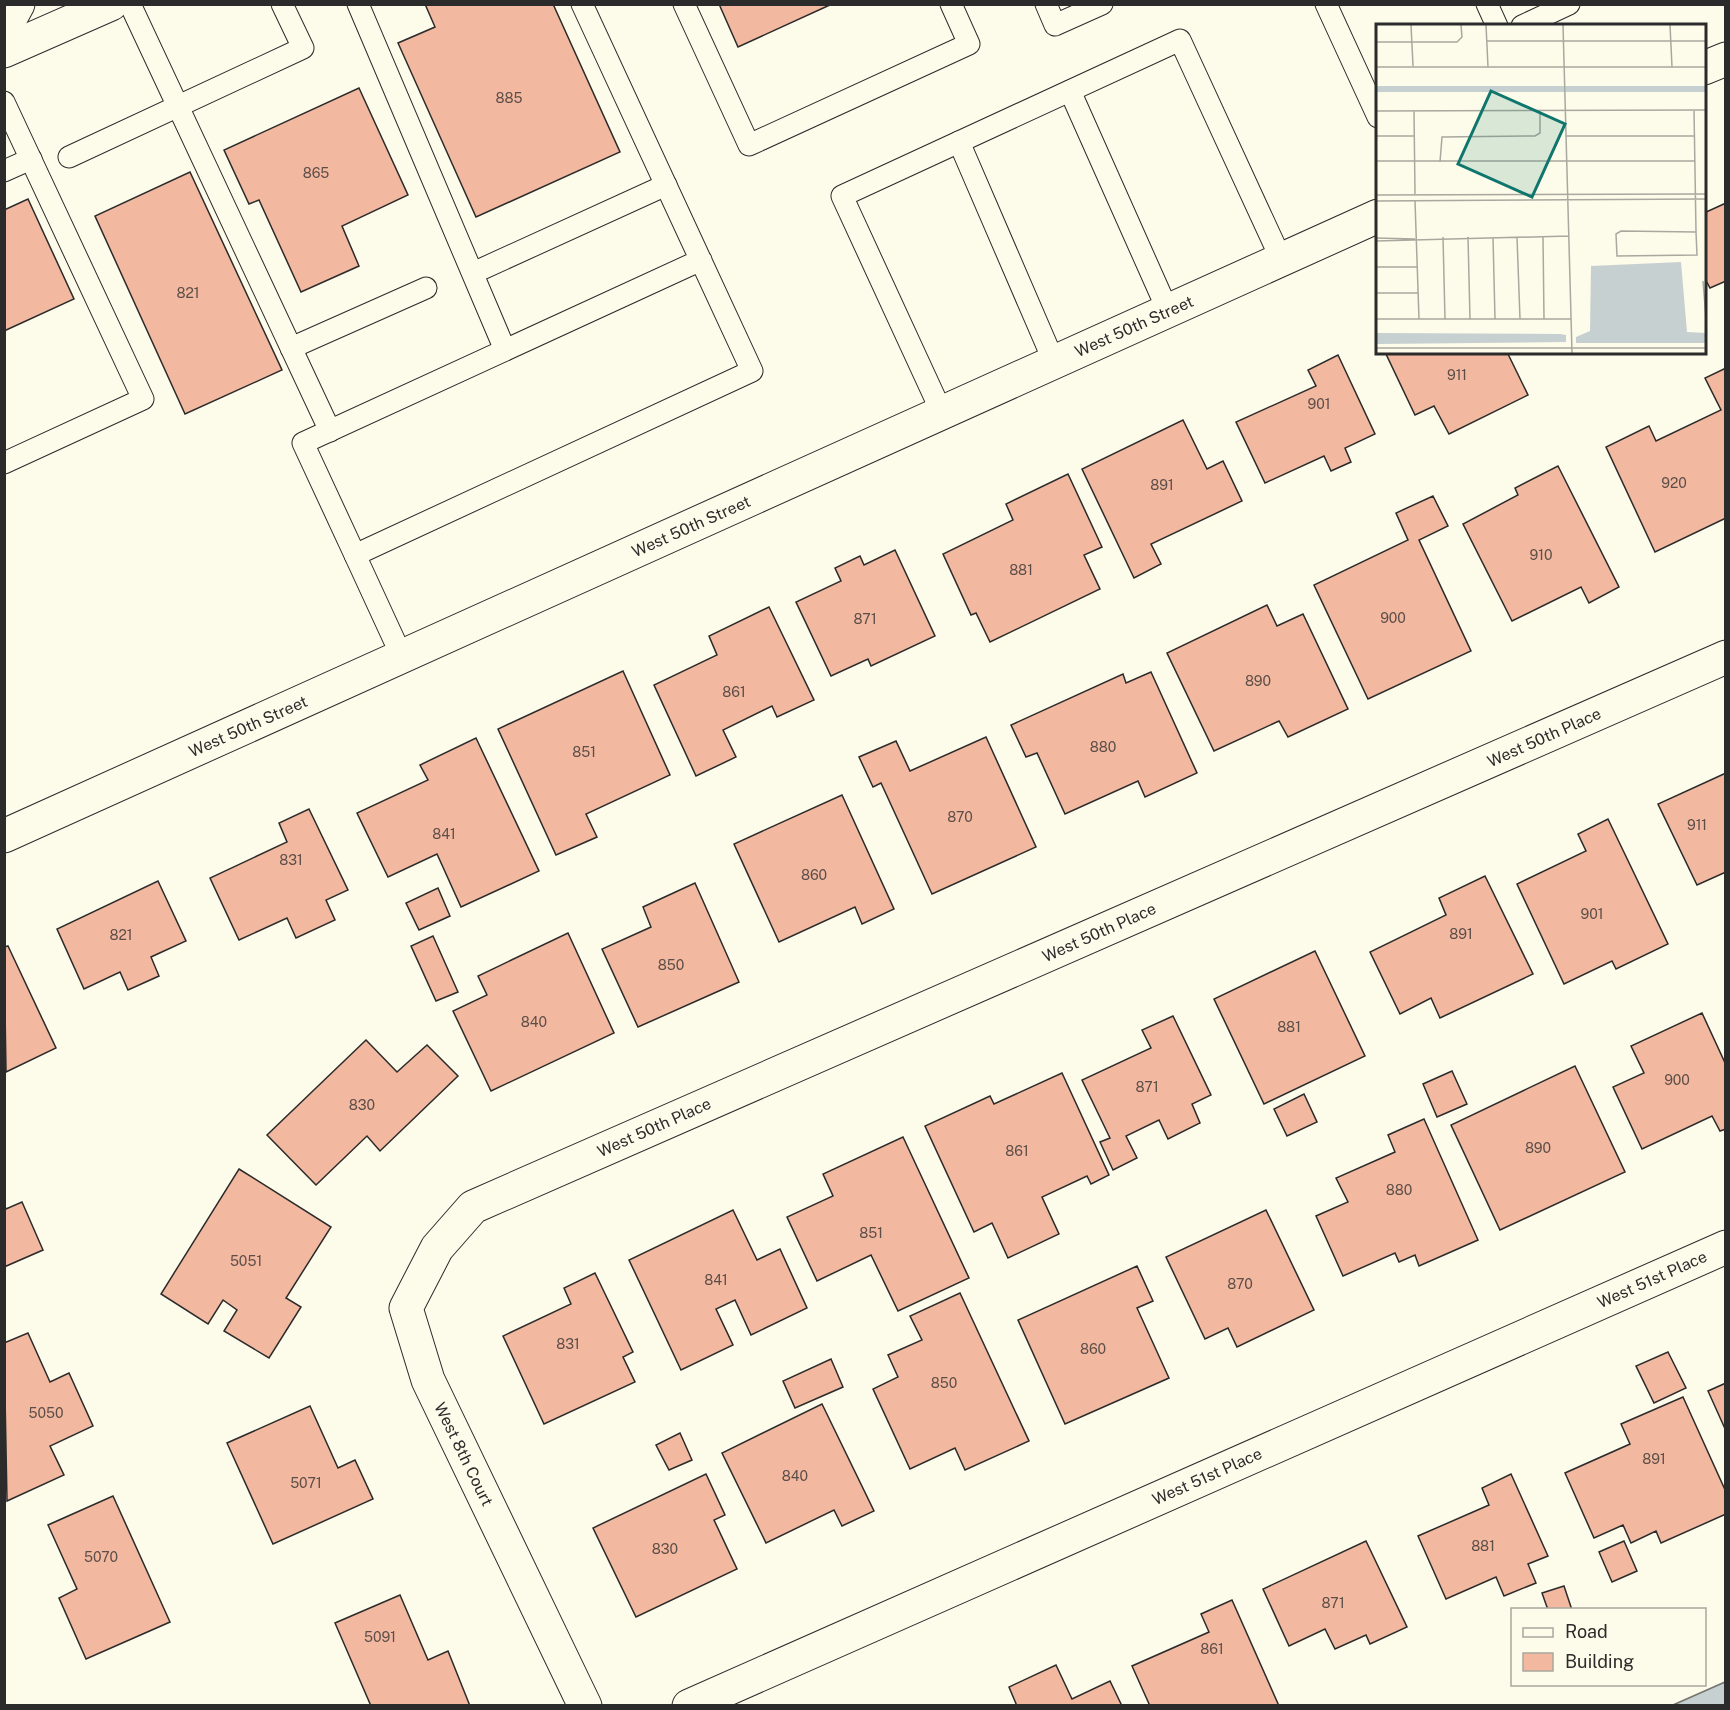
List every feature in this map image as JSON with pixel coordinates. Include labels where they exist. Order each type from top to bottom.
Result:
[{"type":"street","points":[[4,21],[12,15],[18,4]]},
{"type":"street","points":[[4,51],[111,4]]},
{"type":"street","points":[[1706,67],[1725,59]]},
{"type":"street","name":"West 50th Street","points":[[4,836],[1376,216]]},
{"type":"street","name":"West 50th Place","points":[[473,1207],[1725,657]]},
{"type":"street","name":"West 8th Court","points":[[473,1207],[437,1248],[406,1308],[428,1380],[585,1706]]},
{"type":"street","name":"West 51st Place","points":[[689,1706],[1725,1247]]},
{"type":"lane","points":[[130,4],[330,431]]},
{"type":"lane","points":[[69,157],[303,48],[282,4]]},
{"type":"lane","points":[[358,4],[505,350]]},
{"type":"lane","points":[[355,555],[752,371],[582,4]]},
{"type":"lane","points":[[684,4],[749,145],[969,44],[951,4]]},
{"type":"lane","points":[[1046,4],[1055,25],[1102,4]]},
{"type":"lane","points":[[1326,4],[1376,115]]},
{"type":"lane","points":[[1487,4],[1496,24]]},
{"type":"lane","points":[[1526,24],[1569,4]]},
{"type":"lane","points":[[942,413],[842,196],[1180,40],[1281,259]]},
{"type":"lane","points":[[1070,91],[1168,311]]},
{"type":"lane","points":[[4,102],[143,399],[4,463]]},
{"type":"lane","points":[[958,142],[1054,362]]},
{"type":"lane","points":[[4,171],[31,159]]},
{"type":"lane","points":[[473,273],[666,185]]},
{"type":"lane","points":[[402,657],[303,444],[701,260]]},
{"type":"lane","points":[[291,348],[426,288]]},
{"type":"shaded area","points":[[1725,1682],[1725,1705],[1673,1705]]},
{"type":"building","points":[[425,4],[553,4],[620,152],[476,217],[398,43],[435,27]]},
{"type":"building","points":[[719,4],[832,4],[738,47]]},
{"type":"building","points":[[359,88],[408,195],[342,226],[359,266],[301,292],[259,200],[249,204],[224,150]]},
{"type":"building","points":[[190,172],[282,370],[185,414],[95,216]]},
{"type":"building","points":[[28,199],[74,299],[4,331],[4,210]]},
{"type":"building","points":[[1726,203],[1726,281],[1710,288],[1706,281],[1706,212]]},
{"type":"building","points":[[1386,354],[1508,354],[1528,395],[1449,434],[1434,406],[1415,415]]},
{"type":"building","points":[[1338,355],[1375,434],[1345,448],[1351,462],[1331,471],[1324,456],[1265,483],[1236,422],[1316,386],[1308,370]]},
{"type":"building","points":[[1726,368],[1726,518],[1655,552],[1606,447],[1649,426],[1656,441],[1721,410],[1705,378]]},
{"type":"building","points":[[1183,420],[1207,469],[1223,461],[1242,501],[1151,544],[1161,564],[1134,578],[1082,469]]},
{"type":"building","points":[[1558,466],[1619,587],[1589,603],[1581,587],[1512,621],[1463,524],[1518,495],[1515,488]]},
{"type":"building","points":[[1068,474],[1102,547],[1084,555],[1100,589],[990,642],[976,613],[971,615],[943,554],[1013,520],[1006,504]]},
{"type":"building","points":[[1433,496],[1448,526],[1419,540],[1471,651],[1368,699],[1314,585],[1408,540],[1396,513]]},
{"type":"building","points":[[895,550],[935,636],[871,666],[868,659],[831,676],[796,602],[841,581],[835,568],[860,556],[864,565]]},
{"type":"building","points":[[1267,605],[1277,626],[1303,614],[1348,709],[1288,737],[1279,721],[1214,751],[1167,653]]},
{"type":"building","points":[[769,607],[814,700],[777,717],[772,706],[723,730],[736,757],[696,776],[654,685],[717,655],[709,636]]},
{"type":"building","points":[[623,671],[670,775],[586,814],[597,837],[556,855],[498,729]]},
{"type":"building","points":[[1151,672],[1197,773],[1145,797],[1138,781],[1065,814],[1037,753],[1026,757],[1011,725],[1123,674],[1126,683]]},
{"type":"building","points":[[986,737],[1036,847],[932,894],[881,783],[873,787],[859,757],[896,741],[910,771]]},
{"type":"building","points":[[476,738],[539,871],[461,907],[437,854],[388,877],[357,813],[428,780],[420,765]]},
{"type":"building","points":[[1726,773],[1726,872],[1697,885],[1658,804]]},
{"type":"building","points":[[842,795],[894,909],[862,924],[855,907],[779,942],[734,844]]},
{"type":"building","points":[[309,809],[348,890],[326,900],[335,920],[296,938],[287,918],[239,940],[210,878],[287,842],[279,823]]},
{"type":"building","points":[[1608,819],[1668,944],[1616,969],[1612,961],[1564,984],[1517,884],[1586,851],[1578,834]]},
{"type":"building","points":[[1485,876],[1533,974],[1440,1018],[1431,998],[1400,1014],[1370,952],[1446,915],[1439,898]]},
{"type":"building","points":[[158,881],[186,941],[151,957],[159,976],[128,990],[120,972],[84,989],[57,929]]},
{"type":"building","points":[[695,883],[739,982],[638,1027],[602,949],[651,927],[643,907]]},
{"type":"building","points":[[438,888],[450,916],[419,930],[406,903]]},
{"type":"building","points":[[568,933],[614,1033],[491,1091],[453,1011],[487,995],[478,976]]},
{"type":"building","points":[[433,936],[458,992],[436,1001],[411,946]]},
{"type":"building","points":[[8,946],[56,1048],[6,1072],[4,947]]},
{"type":"building","points":[[1315,951],[1365,1056],[1264,1104],[1214,999]]},
{"type":"building","points":[[1702,1013],[1726,1065],[1726,1129],[1720,1131],[1712,1116],[1642,1149],[1613,1087],[1644,1073],[1631,1046]]},
{"type":"building","points":[[1173,1016],[1211,1095],[1192,1104],[1200,1123],[1168,1139],[1159,1120],[1126,1136],[1137,1158],[1113,1170],[1100,1142],[1110,1138],[1082,1080],[1151,1048],[1142,1030]]},
{"type":"building","points":[[366,1040],[397,1072],[427,1045],[458,1076],[380,1151],[367,1136],[316,1185],[267,1135]]},
{"type":"building","points":[[1575,1066],[1625,1172],[1500,1230],[1451,1125]]},
{"type":"building","points":[[1452,1071],[1467,1104],[1437,1117],[1423,1084]]},
{"type":"building","points":[[1062,1073],[1109,1175],[1091,1184],[1087,1176],[1042,1197],[1059,1234],[1008,1258],[992,1223],[974,1232],[925,1126],[990,1096],[994,1104]]},
{"type":"building","points":[[1304,1094],[1317,1122],[1287,1136],[1274,1109]]},
{"type":"building","points":[[1424,1119],[1478,1240],[1419,1266],[1415,1255],[1399,1262],[1395,1253],[1343,1276],[1316,1216],[1348,1202],[1336,1178],[1395,1152],[1388,1135]]},
{"type":"building","points":[[903,1137],[969,1278],[898,1311],[871,1255],[817,1281],[787,1217],[833,1196],[823,1174]]},
{"type":"building","points":[[239,1169],[331,1227],[286,1298],[301,1307],[269,1358],[224,1331],[237,1310],[223,1300],[208,1324],[161,1294]]},
{"type":"building","points":[[22,1202],[43,1250],[4,1267],[4,1204],[6,1209]]},
{"type":"building","points":[[733,1210],[757,1260],[780,1249],[807,1308],[751,1335],[735,1300],[716,1309],[733,1345],[681,1370],[629,1260]]},
{"type":"building","points":[[1266,1210],[1314,1310],[1237,1347],[1228,1328],[1205,1339],[1166,1257]]},
{"type":"building","points":[[1137,1266],[1153,1301],[1137,1308],[1169,1378],[1065,1424],[1018,1320]]},
{"type":"building","points":[[595,1273],[633,1352],[623,1357],[635,1382],[544,1424],[503,1336],[571,1304],[564,1288]]},
{"type":"building","points":[[960,1293],[1029,1441],[965,1470],[955,1448],[910,1469],[873,1389],[898,1377],[888,1355],[922,1340],[910,1316]]},
{"type":"building","points":[[28,1333],[50,1382],[69,1373],[93,1426],[50,1446],[64,1475],[7,1501],[4,1343]]},
{"type":"building","points":[[1668,1352],[1686,1388],[1654,1403],[1636,1366]]},
{"type":"building","points":[[831,1359],[843,1387],[795,1408],[783,1381]]},
{"type":"building","points":[[1726,1383],[1726,1431],[1708,1391]]},
{"type":"building","points":[[1683,1397],[1726,1492],[1726,1514],[1661,1543],[1656,1531],[1631,1543],[1623,1525],[1594,1538],[1565,1473],[1630,1444],[1621,1424]]},
{"type":"building","points":[[822,1404],[874,1511],[842,1526],[834,1510],[766,1543],[722,1453]]},
{"type":"building","points":[[310,1406],[338,1468],[355,1460],[373,1499],[273,1544],[227,1443]]},
{"type":"building","points":[[680,1433],[692,1460],[669,1470],[656,1445]]},
{"type":"building","points":[[706,1474],[725,1515],[714,1520],[737,1569],[636,1617],[593,1528]]},
{"type":"building","points":[[1511,1474],[1548,1556],[1528,1564],[1536,1583],[1504,1596],[1496,1577],[1446,1599],[1418,1536],[1489,1505],[1482,1488]]},
{"type":"building","points":[[113,1496],[170,1622],[86,1659],[59,1598],[77,1589],[48,1525]]},
{"type":"building","points":[[1366,1541],[1407,1627],[1370,1644],[1366,1635],[1335,1649],[1325,1629],[1289,1646],[1263,1589]]},
{"type":"building","points":[[1624,1541],[1637,1571],[1612,1582],[1599,1552]]},
{"type":"building","points":[[1564,1586],[1571,1608],[1547,1608],[1542,1593]]},
{"type":"building","points":[[400,1595],[428,1660],[448,1651],[470,1706],[371,1706],[335,1623]]},
{"type":"building","points":[[1232,1600],[1279,1706],[1150,1706],[1132,1666],[1209,1632],[1201,1614]]},
{"type":"building","points":[[1056,1665],[1072,1699],[1110,1681],[1122,1706],[1017,1706],[1009,1687]]}]
